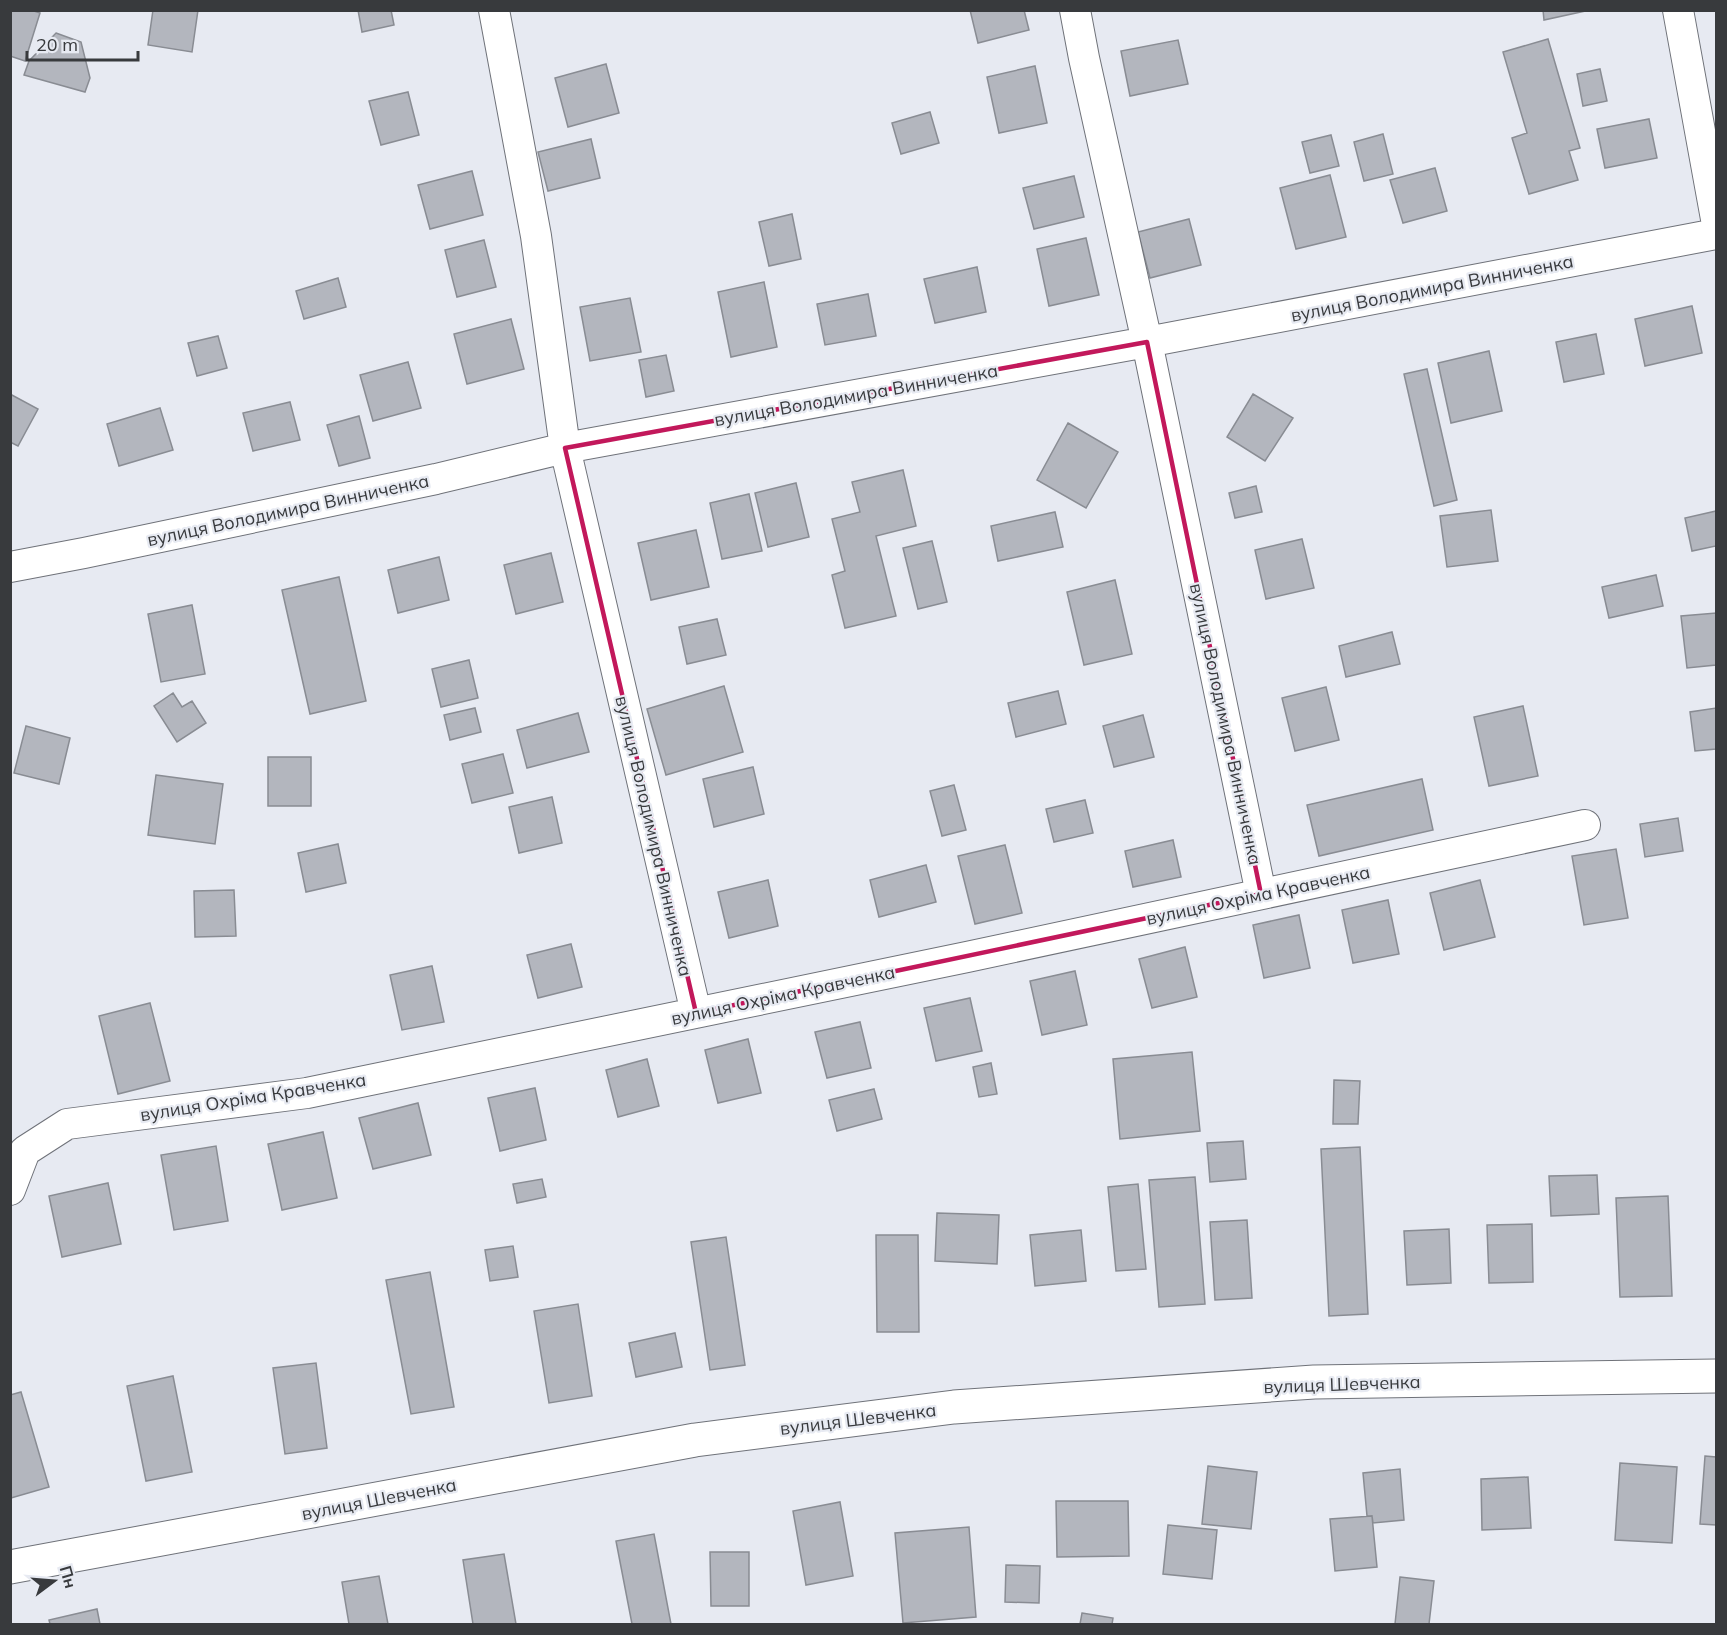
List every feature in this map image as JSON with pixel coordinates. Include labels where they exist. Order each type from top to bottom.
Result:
[{"type":"street","name":"вулиця Володимира Винниченка","points":[[494,10],[536,236],[565,448],[696,1013]]},
{"type":"street","name":"вулиця Володимира Винниченка","points":[[1075,10],[1147,342],[1261,894]]},
{"type":"street","points":[[1678,10],[1716,219]]},
{"type":"street","name":"вулиця Володимира Винниченка","points":[[10,567],[84,554],[424,482],[565,448],[1147,342],[1716,234]]},
{"type":"street","name":"вулиця Охріма Кравченка","points":[[10,1190],[25,1151],[66,1125],[307,1093],[1585,825]]},
{"type":"street","name":"вулиця Шевченка","points":[[10,1567],[695,1440],[954,1407],[1314,1382],[1716,1376]]},
{"type":"highlighted area","points":[[1147,342],[1261,894],[696,1013],[565,448]]},
{"type":"building","points":[[10,10],[31,10],[40,13],[25,61],[10,56]]},
{"type":"building","points":[[153,10],[198,10],[192,52],[148,45]]},
{"type":"building","points":[[358,10],[391,10],[394,25],[362,32]]},
{"type":"building","points":[[970,10],[1024,10],[1029,30],[978,43]]},
{"type":"building","points":[[1543,10],[1590,10],[1544,20]]},
{"type":"building","points":[[56,33],[81,42],[90,78],[85,92],[24,75],[29,61]]},
{"type":"building","points":[[1548,39],[1580,148],[1569,151],[1578,180],[1529,194],[1512,138],[1527,133],[1503,52]]},
{"type":"building","points":[[1178,40],[1188,84],[1130,96],[1121,51]]},
{"type":"building","points":[[606,64],[619,113],[568,127],[555,78]]},
{"type":"building","points":[[1035,66],[1047,123],[999,133],[987,77]]},
{"type":"building","points":[[1600,69],[1607,101],[1583,106],[1577,74]]},
{"type":"building","points":[[408,92],[419,135],[381,145],[369,101]]},
{"type":"building","points":[[930,112],[939,143],[901,154],[892,123]]},
{"type":"building","points":[[1649,119],[1657,158],[1605,168],[1597,129]]},
{"type":"building","points":[[1383,134],[1393,174],[1364,181],[1354,142]]},
{"type":"building","points":[[1331,135],[1339,166],[1310,173],[1302,142]]},
{"type":"building","points":[[591,139],[600,178],[548,191],[538,152]]},
{"type":"building","points":[[1435,168],[1447,211],[1403,223],[1390,180]]},
{"type":"building","points":[[472,171],[483,215],[430,229],[418,185]]},
{"type":"building","points":[[1330,175],[1346,237],[1296,249],[1280,188]]},
{"type":"building","points":[[1074,176],[1084,217],[1034,229],[1023,188]]},
{"type":"building","points":[[792,214],[801,259],[769,266],[759,222]]},
{"type":"building","points":[[1189,219],[1201,265],[1150,278],[1138,232]]},
{"type":"building","points":[[1086,238],[1099,295],[1049,306],[1037,249]]},
{"type":"building","points":[[484,240],[496,287],[457,297],[445,250]]},
{"type":"building","points":[[977,267],[986,312],[935,323],[924,279]]},
{"type":"building","points":[[338,278],[346,307],[304,319],[296,291]]},
{"type":"building","points":[[764,282],[777,347],[731,357],[718,292]]},
{"type":"building","points":[[868,294],[876,336],[825,345],[817,304]]},
{"type":"building","points":[[630,298],[641,352],[590,361],[580,307]]},
{"type":"building","points":[[1692,306],[1702,353],[1645,366],[1635,319]]},
{"type":"building","points":[[511,319],[524,369],[467,384],[454,334]]},
{"type":"building","points":[[1596,334],[1604,374],[1564,382],[1556,342]]},
{"type":"building","points":[[218,336],[227,368],[197,376],[188,343]]},
{"type":"building","points":[[1489,351],[1502,411],[1451,423],[1438,363]]},
{"type":"building","points":[[666,355],[674,391],[646,397],[639,360]]},
{"type":"building","points":[[408,362],[421,408],[373,421],[360,375]]},
{"type":"building","points":[[1427,369],[1457,500],[1434,506],[1404,374]]},
{"type":"building","points":[[10,394],[38,409],[18,446],[10,442]]},
{"type":"building","points":[[1253,394],[1293,418],[1265,461],[1227,437]]},
{"type":"building","points":[[290,402],[300,440],[253,451],[243,413]]},
{"type":"building","points":[[160,408],[173,450],[119,466],[107,424]]},
{"type":"building","points":[[359,416],[370,458],[339,466],[327,425]]},
{"type":"building","points":[[1068,423],[1118,452],[1086,508],[1037,480]]},
{"type":"building","points":[[903,470],[916,526],[876,536],[896,616],[845,628],[832,575],[845,571],[832,519],[860,512],[852,482]]},
{"type":"building","points":[[796,483],[809,537],[768,547],[755,493]]},
{"type":"building","points":[[1256,486],[1262,512],[1235,518],[1229,493]]},
{"type":"building","points":[[749,494],[762,551],[722,559],[710,503]]},
{"type":"building","points":[[1491,510],[1498,561],[1447,567],[1440,516]]},
{"type":"building","points":[[1716,511],[1716,546],[1692,551],[1685,518]]},
{"type":"building","points":[[1055,512],[1063,547],[998,561],[991,526]]},
{"type":"building","points":[[696,530],[709,587],[651,600],[638,543]]},
{"type":"building","points":[[1302,539],[1314,588],[1266,599],[1255,550]]},
{"type":"building","points":[[932,541],[947,602],[918,609],[903,548]]},
{"type":"building","points":[[551,553],[563,602],[516,614],[504,565]]},
{"type":"building","points":[[439,557],[449,600],[398,613],[388,570]]},
{"type":"building","points":[[1656,575],[1663,606],[1609,618],[1602,587]]},
{"type":"building","points":[[339,577],[366,701],[310,714],[282,590]]},
{"type":"building","points":[[1115,580],[1132,654],[1084,665],[1067,592]]},
{"type":"building","points":[[192,605],[205,674],[161,682],[148,614]]},
{"type":"building","points":[[1716,613],[1716,665],[1687,668],[1681,616]]},
{"type":"building","points":[[717,619],[726,655],[687,664],[679,627]]},
{"type":"building","points":[[1392,632],[1400,664],[1346,677],[1339,646]]},
{"type":"building","points":[[469,660],[478,698],[441,707],[432,669]]},
{"type":"building","points":[[724,686],[743,752],[666,775],[647,709]]},
{"type":"building","points":[[1326,687],[1339,740],[1295,751],[1282,698]]},
{"type":"building","points":[[1058,691],[1066,724],[1016,737],[1008,703]]},
{"type":"building","points":[[173,693],[182,707],[192,701],[206,723],[177,742],[154,706]]},
{"type":"building","points":[[1523,706],[1538,776],[1489,786],[1474,717]]},
{"type":"building","points":[[475,708],[481,732],[450,740],[444,715]]},
{"type":"building","points":[[1716,708],[1716,749],[1695,751],[1690,712]]},
{"type":"building","points":[[578,713],[589,752],[527,768],[517,730]]},
{"type":"building","points":[[1143,715],[1154,757],[1114,767],[1103,726]]},
{"type":"building","points":[[26,726],[70,738],[59,784],[14,773]]},
{"type":"building","points":[[503,754],[513,793],[472,803],[462,764]]},
{"type":"building","points":[[268,757],[311,757],[311,806],[268,806]]},
{"type":"building","points":[[753,767],[764,814],[714,827],[703,779]]},
{"type":"building","points":[[156,775],[223,784],[215,844],[148,835]]},
{"type":"building","points":[[1422,779],[1433,830],[1319,856],[1307,805]]},
{"type":"building","points":[[954,785],[966,830],[942,836],[930,791]]},
{"type":"building","points":[[552,797],[562,843],[519,853],[509,807]]},
{"type":"building","points":[[1085,800],[1093,833],[1054,842],[1046,809]]},
{"type":"building","points":[[1678,818],[1683,851],[1645,857],[1640,824]]},
{"type":"building","points":[[1173,840],[1181,877],[1133,887],[1125,851]]},
{"type":"building","points":[[338,844],[346,883],[306,892],[298,853]]},
{"type":"building","points":[[1005,845],[1022,913],[975,924],[958,856]]},
{"type":"building","points":[[1616,849],[1628,918],[1584,925],[1572,856]]},
{"type":"building","points":[[926,865],[936,902],[879,917],[870,880]]},
{"type":"building","points":[[768,880],[778,926],[729,938],[718,892]]},
{"type":"building","points":[[1480,880],[1495,937],[1444,950],[1430,893]]},
{"type":"building","points":[[234,890],[236,936],[195,937],[194,891]]},
{"type":"building","points":[[1388,900],[1399,954],[1353,963],[1342,910]]},
{"type":"building","points":[[1299,915],[1310,968],[1264,978],[1253,925]]},
{"type":"building","points":[[571,944],[582,987],[538,998],[527,955]]},
{"type":"building","points":[[1185,947],[1197,997],[1152,1008],[1139,959]]},
{"type":"building","points":[[432,966],[444,1022],[402,1030],[390,975]]},
{"type":"building","points":[[1075,971],[1087,1025],[1042,1035],[1030,981]]},
{"type":"building","points":[[970,998],[982,1051],[936,1061],[924,1008]]},
{"type":"building","points":[[150,1003],[170,1081],[118,1094],[99,1016]]},
{"type":"building","points":[[860,1022],[871,1068],[827,1078],[815,1032]]},
{"type":"building","points":[[748,1039],[761,1093],[718,1103],[705,1050]]},
{"type":"building","points":[[1192,1052],[1200,1131],[1120,1139],[1113,1059]]},
{"type":"building","points":[[647,1059],[659,1106],[618,1117],[606,1070]]},
{"type":"building","points":[[991,1063],[997,1094],[979,1097],[973,1067]]},
{"type":"building","points":[[1334,1080],[1360,1081],[1358,1124],[1333,1124]]},
{"type":"building","points":[[535,1088],[546,1140],[500,1151],[488,1098]]},
{"type":"building","points":[[874,1089],[882,1119],[837,1131],[829,1100]]},
{"type":"building","points":[[418,1103],[431,1155],[373,1169],[359,1118]]},
{"type":"building","points":[[323,1132],[337,1198],[282,1210],[268,1144]]},
{"type":"building","points":[[1243,1141],[1246,1179],[1210,1182],[1207,1143]]},
{"type":"building","points":[[216,1146],[228,1221],[174,1230],[161,1155]]},
{"type":"building","points":[[1360,1147],[1368,1314],[1329,1316],[1321,1149]]},
{"type":"building","points":[[1597,1175],[1599,1214],[1551,1216],[1549,1176]]},
{"type":"building","points":[[1195,1177],[1205,1304],[1159,1307],[1149,1180]]},
{"type":"building","points":[[542,1179],[546,1197],[517,1203],[513,1184]]},
{"type":"building","points":[[108,1183],[121,1244],[62,1257],[49,1196]]},
{"type":"building","points":[[1138,1184],[1146,1269],[1116,1271],[1108,1187]]},
{"type":"building","points":[[1668,1196],[1672,1296],[1620,1297],[1616,1198]]},
{"type":"building","points":[[937,1213],[999,1215],[997,1264],[935,1261]]},
{"type":"building","points":[[1247,1220],[1252,1298],[1215,1300],[1210,1222]]},
{"type":"building","points":[[1532,1224],[1533,1282],[1489,1283],[1487,1225]]},
{"type":"building","points":[[1449,1229],[1451,1283],[1407,1285],[1404,1231]]},
{"type":"building","points":[[1081,1230],[1086,1281],[1035,1286],[1030,1235]]},
{"type":"building","points":[[876,1235],[918,1235],[919,1332],[877,1332]]},
{"type":"building","points":[[726,1237],[745,1365],[710,1370],[691,1242]]},
{"type":"building","points":[[513,1246],[518,1277],[490,1281],[485,1250]]},
{"type":"building","points":[[430,1272],[454,1407],[411,1414],[386,1280]]},
{"type":"building","points":[[578,1304],[592,1396],[549,1403],[534,1311]]},
{"type":"building","points":[[675,1333],[682,1367],[636,1377],[629,1343]]},
{"type":"building","points":[[316,1363],[327,1448],[285,1454],[273,1368]]},
{"type":"building","points":[[173,1376],[192,1472],[146,1481],[127,1386]]},
{"type":"building","points":[[21,1392],[49,1487],[11,1498],[10,1395]]},
{"type":"building","points":[[1705,1456],[1716,1457],[1716,1525],[1700,1524]]},
{"type":"building","points":[[1620,1463],[1677,1467],[1672,1543],[1615,1540]]},
{"type":"building","points":[[1208,1466],[1257,1472],[1251,1529],[1202,1524]]},
{"type":"building","points":[[1400,1469],[1404,1520],[1373,1523],[1372,1516],[1367,1516],[1363,1473]]},
{"type":"building","points":[[1528,1477],[1531,1528],[1482,1530],[1481,1479]]},
{"type":"building","points":[[1056,1501],[1128,1501],[1129,1556],[1057,1557]]},
{"type":"building","points":[[840,1502],[853,1576],[806,1585],[793,1511]]},
{"type":"building","points":[[1372,1516],[1377,1567],[1335,1571],[1330,1519]]},
{"type":"building","points":[[1168,1525],[1217,1530],[1212,1579],[1163,1574]]},
{"type":"building","points":[[969,1527],[976,1617],[903,1623],[895,1533]]},
{"type":"building","points":[[654,1534],[671,1624],[632,1624],[616,1541]]},
{"type":"building","points":[[710,1552],[749,1552],[749,1606],[711,1606]]},
{"type":"building","points":[[504,1554],[516,1624],[473,1624],[463,1560]]},
{"type":"building","points":[[1006,1565],[1040,1566],[1039,1603],[1005,1602]]},
{"type":"building","points":[[379,1576],[388,1624],[349,1624],[342,1582]]},
{"type":"building","points":[[1400,1577],[1434,1581],[1429,1624],[1395,1624]]},
{"type":"building","points":[[97,1609],[100,1624],[50,1624],[49,1620]]},
{"type":"building","points":[[1082,1613],[1113,1618],[1112,1624],[1080,1624]]}]
